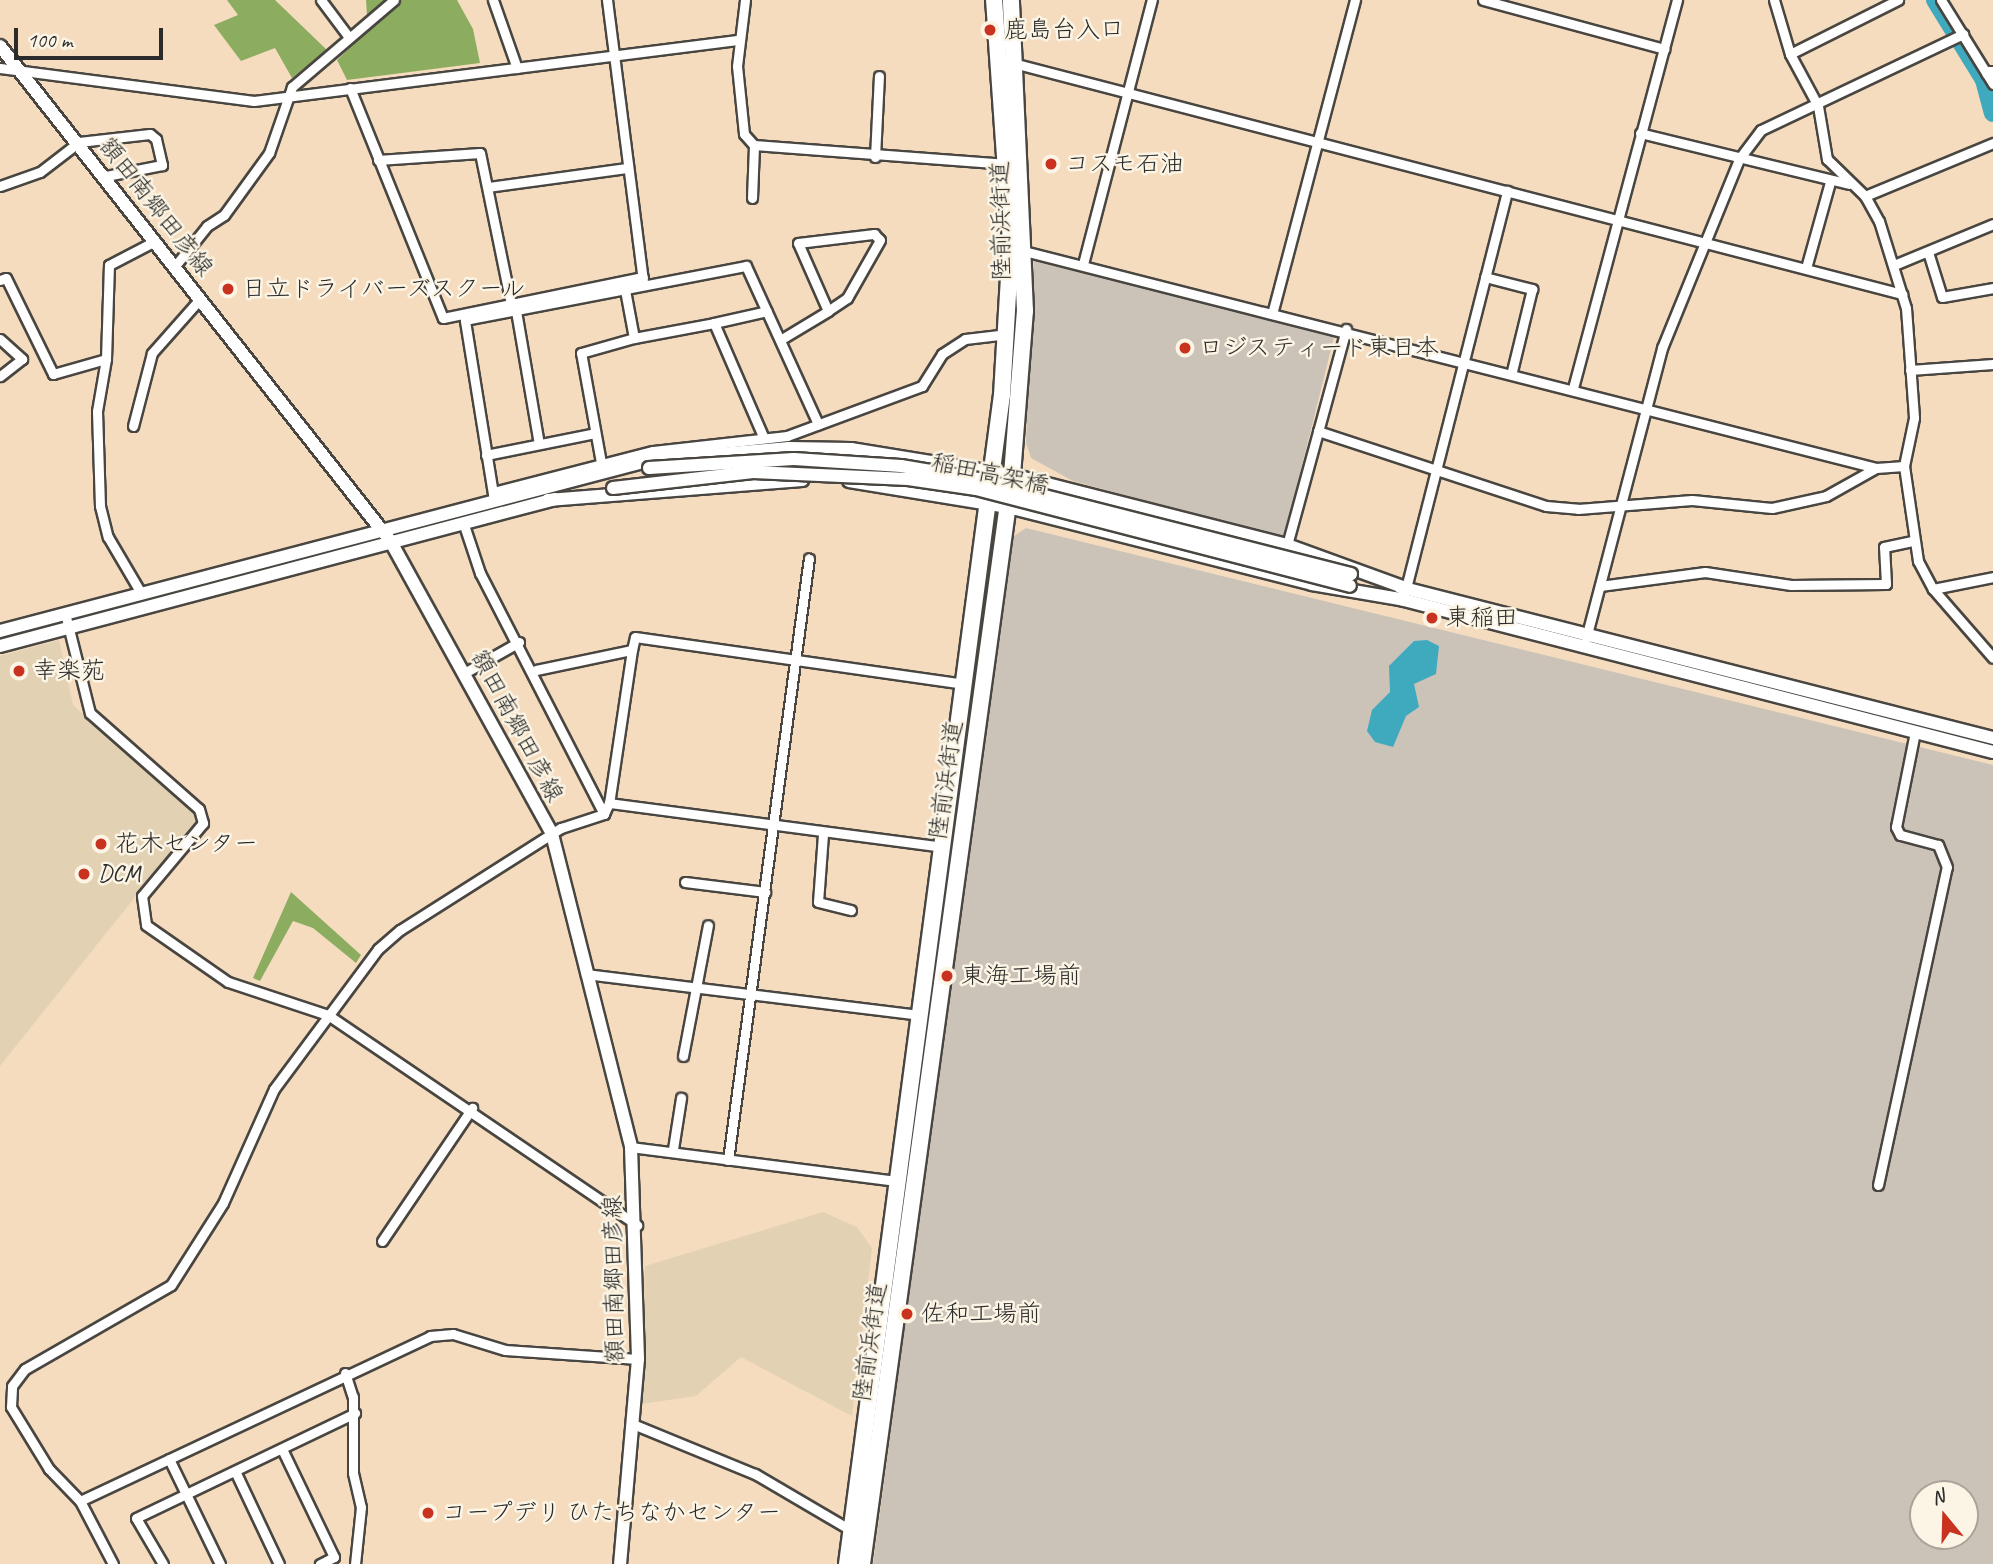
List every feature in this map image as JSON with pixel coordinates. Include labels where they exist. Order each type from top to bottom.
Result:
[{"type":"highway","name":"陸前浜街道","points":[[862,1564],[1012,475],[1018,250],[1008,62],[995,0]]},
{"type":"highway","name":"陸前浜街道","points":[[847,1564],[918,1015],[989,503],[1018,250],[1008,164],[1011,0]]},
{"type":"street","points":[[321,0],[348,36]]},
{"type":"street","points":[[175,266],[207,226],[225,215],[262,164],[287,97],[348,36],[394,0]]},
{"type":"street","points":[[494,0],[517,68]]},
{"type":"street","points":[[607,0],[626,167],[643,281]]},
{"type":"street","points":[[745,0],[739,40],[742,124],[754,145],[752,198]]},
{"type":"street","points":[[1083,264],[1152,0]]},
{"type":"street","points":[[1272,314],[1355,0]]},
{"type":"street","points":[[1483,0],[1665,49]]},
{"type":"street","points":[[1573,388],[1678,0]]},
{"type":"street","points":[[1774,0],[1790,54],[1818,106],[1827,159],[1849,184],[1865,196],[1894,264],[1902,294],[1914,418],[1904,466],[1913,541],[1933,589],[1993,658]]},
{"type":"street","points":[[1790,54],[1898,0]]},
{"type":"street","points":[[1941,0],[1991,77]]},
{"type":"street","points":[[1582,648],[1662,348],[1710,242],[1739,159],[1761,130],[1818,106],[1963,34]]},
{"type":"street","points":[[0,68],[18,68],[221,97],[287,97],[739,40]]},
{"type":"street","name":"額田南郷田彦線","points":[[0,46],[106,176],[391,542],[466,672],[552,834],[631,1147],[636,1225],[638,1359],[620,1564]]},
{"type":"street","points":[[1008,62],[1710,242],[1902,294]]},
{"type":"street","points":[[875,157],[879,76]]},
{"type":"street","points":[[350,88],[438,314],[513,307],[625,290],[643,281]]},
{"type":"street","points":[[1640,133],[1830,182],[1849,184]]},
{"type":"street","points":[[0,186],[40,172],[79,142],[150,134],[156,139],[162,165],[106,176]]},
{"type":"street","points":[[1865,196],[1993,143]]},
{"type":"street","points":[[754,145],[875,157],[1008,164]]},
{"type":"street","points":[[378,160],[480,153],[539,444]]},
{"type":"street","points":[[488,187],[626,167]]},
{"type":"street","points":[[1806,268],[1830,182]]},
{"type":"street","points":[[1406,594],[1462,360],[1507,191]]},
{"type":"street","points":[[1894,264],[1993,224]]},
{"type":"street","points":[[780,340],[828,311],[847,298],[880,240],[874,234],[798,243],[828,311]]},
{"type":"street","points":[[141,593],[108,537],[100,506],[97,411],[106,359],[108,265],[155,241]]},
{"type":"street","points":[[1018,250],[1512,372],[1876,468],[1904,466]]},
{"type":"street","points":[[1928,252],[1942,297],[1993,288]]},
{"type":"street","points":[[494,496],[461,324],[513,307],[643,281],[746,266],[818,424]]},
{"type":"street","points":[[1485,277],[1532,289],[1512,372]]},
{"type":"street","points":[[0,280],[6,278],[53,374],[106,359]]},
{"type":"street","points":[[625,290],[634,338]]},
{"type":"street","points":[[133,426],[152,353],[200,299]]},
{"type":"street","points":[[602,469],[581,353],[634,338],[767,311]]},
{"type":"street","points":[[714,323],[763,436]]},
{"type":"street","points":[[1287,545],[1346,330]]},
{"type":"street","points":[[0,631],[380,530],[494,496],[602,469],[818,424],[922,386],[942,354],[965,339],[1008,334]]},
{"type":"street","points":[[0,339],[22,359],[0,376]]},
{"type":"street","points":[[1910,370],[1993,364]]},
{"type":"street","points":[[1318,431],[1435,472],[1546,506],[1621,506],[1692,500],[1772,508],[1801,504],[1876,468]]},
{"type":"street","points":[[486,455],[595,433]]},
{"type":"street","points":[[602,469],[711,451],[789,448],[851,449],[993,471],[1287,545],[1406,594],[1582,648],[1993,752]]},
{"type":"street","name":"稲田高架橋","points":[[602,469],[794,459],[901,466],[978,479],[1351,580]]},
{"type":"street","name":"稲田高架橋","points":[[548,500],[613,488],[767,472],[908,479],[976,489],[1351,580]]},
{"type":"street","points":[[0,646],[548,500],[798,480],[989,503],[1312,584],[1406,594]]},
{"type":"street","points":[[463,522],[480,573],[536,670],[604,814]]},
{"type":"street","points":[[1600,586],[1705,572],[1791,585],[1886,584],[1884,547],[1913,541]]},
{"type":"street","points":[[728,1160],[809,558]]},
{"type":"street","points":[[1933,589],[1993,577]]},
{"type":"street","points":[[1351,580],[1587,633],[1993,738]]},
{"type":"street","points":[[65,613],[90,713],[199,809],[203,823],[142,897],[146,925],[228,982],[328,1015],[471,1108],[625,1223],[636,1225]]},
{"type":"street","points":[[113,1564],[79,1501],[49,1469],[11,1408],[12,1386],[25,1369],[171,1285],[223,1203],[274,1089],[328,1015],[400,930],[552,834],[604,814],[609,803],[635,637],[965,684]]},
{"type":"street","points":[[466,672],[519,642]]},
{"type":"street","points":[[536,670],[632,650]]},
{"type":"street","points":[[1878,1185],[1947,867],[1938,845],[1900,835],[1896,827],[1915,732]]},
{"type":"street","points":[[609,803],[823,834],[941,847]]},
{"type":"street","points":[[823,834],[818,902],[851,910]]},
{"type":"street","points":[[685,882],[765,892]]},
{"type":"street","points":[[683,1056],[708,925]]},
{"type":"street","points":[[586,974],[695,984],[918,1015]]},
{"type":"street","points":[[673,1149],[681,1098]]},
{"type":"street","points":[[382,1241],[471,1108]]},
{"type":"street","points":[[631,1147],[673,1149],[728,1160],[898,1181]]},
{"type":"street","points":[[79,1501],[345,1373],[441,1333],[505,1350],[638,1359]]},
{"type":"street","points":[[345,1373],[355,1413],[353,1473],[361,1507],[355,1564]]},
{"type":"street","points":[[163,1564],[136,1517],[355,1413]]},
{"type":"street","points":[[633,1424],[755,1474],[852,1531]]},
{"type":"street","points":[[282,1448],[334,1557],[320,1564]]},
{"type":"street","points":[[169,1459],[220,1564]]},
{"type":"street","points":[[235,1471],[279,1564]]},
{"type":"shaded area","name":"ロジスティード東日本","points":[[1034,255],[1335,333],[1284,538],[1073,481],[1031,458],[1026,443]]},
{"type":"shaded area","points":[[1026,528],[1993,765],[1993,1564],[873,1564],[1011,538]]},
{"type":"shaded area","points":[[59,640],[73,705],[199,817],[0,1066],[0,656]]},
{"type":"shaded area","points":[[823,1212],[857,1227],[872,1248],[852,1416],[741,1357],[696,1396],[641,1404],[645,1266]]},
{"type":"green space","points":[[227,0],[275,0],[327,50],[292,78],[275,48],[241,61],[214,25],[238,15]]},
{"type":"green space","points":[[366,0],[457,0],[473,29],[480,63],[347,80],[337,60],[368,31]]},
{"type":"green space","points":[[291,892],[361,955],[356,963],[313,928],[293,921],[260,981],[253,978]]},
{"type":"water","points":[[1427,640],[1439,646],[1436,674],[1414,684],[1419,707],[1406,716],[1393,747],[1375,742],[1367,731],[1372,710],[1390,692],[1389,666],[1414,641]]},
{"type":"waterway","points":[[1935,0],[1984,80],[1993,113]]},
{"type":"place","name":"鹿島台入口","points":[[990,30]]},
{"type":"place","name":"コスモ石油","points":[[1051,164]]},
{"type":"place","name":"日立ドライバーズスクール","points":[[228,289]]},
{"type":"place","name":"ロジスティード東日本","points":[[1185,348]]},
{"type":"place","name":"東稲田","points":[[1432,618]]},
{"type":"place","name":"幸楽苑","points":[[19,671]]},
{"type":"place","name":"花木センター","points":[[101,844]]},
{"type":"place","name":"DCM","points":[[84,874]]},
{"type":"place","name":"東海工場前","points":[[947,976]]},
{"type":"place","name":"佐和工場前","points":[[907,1314]]},
{"type":"place","name":"コープデリ ひたちなかセンター","points":[[428,1513]]}]
